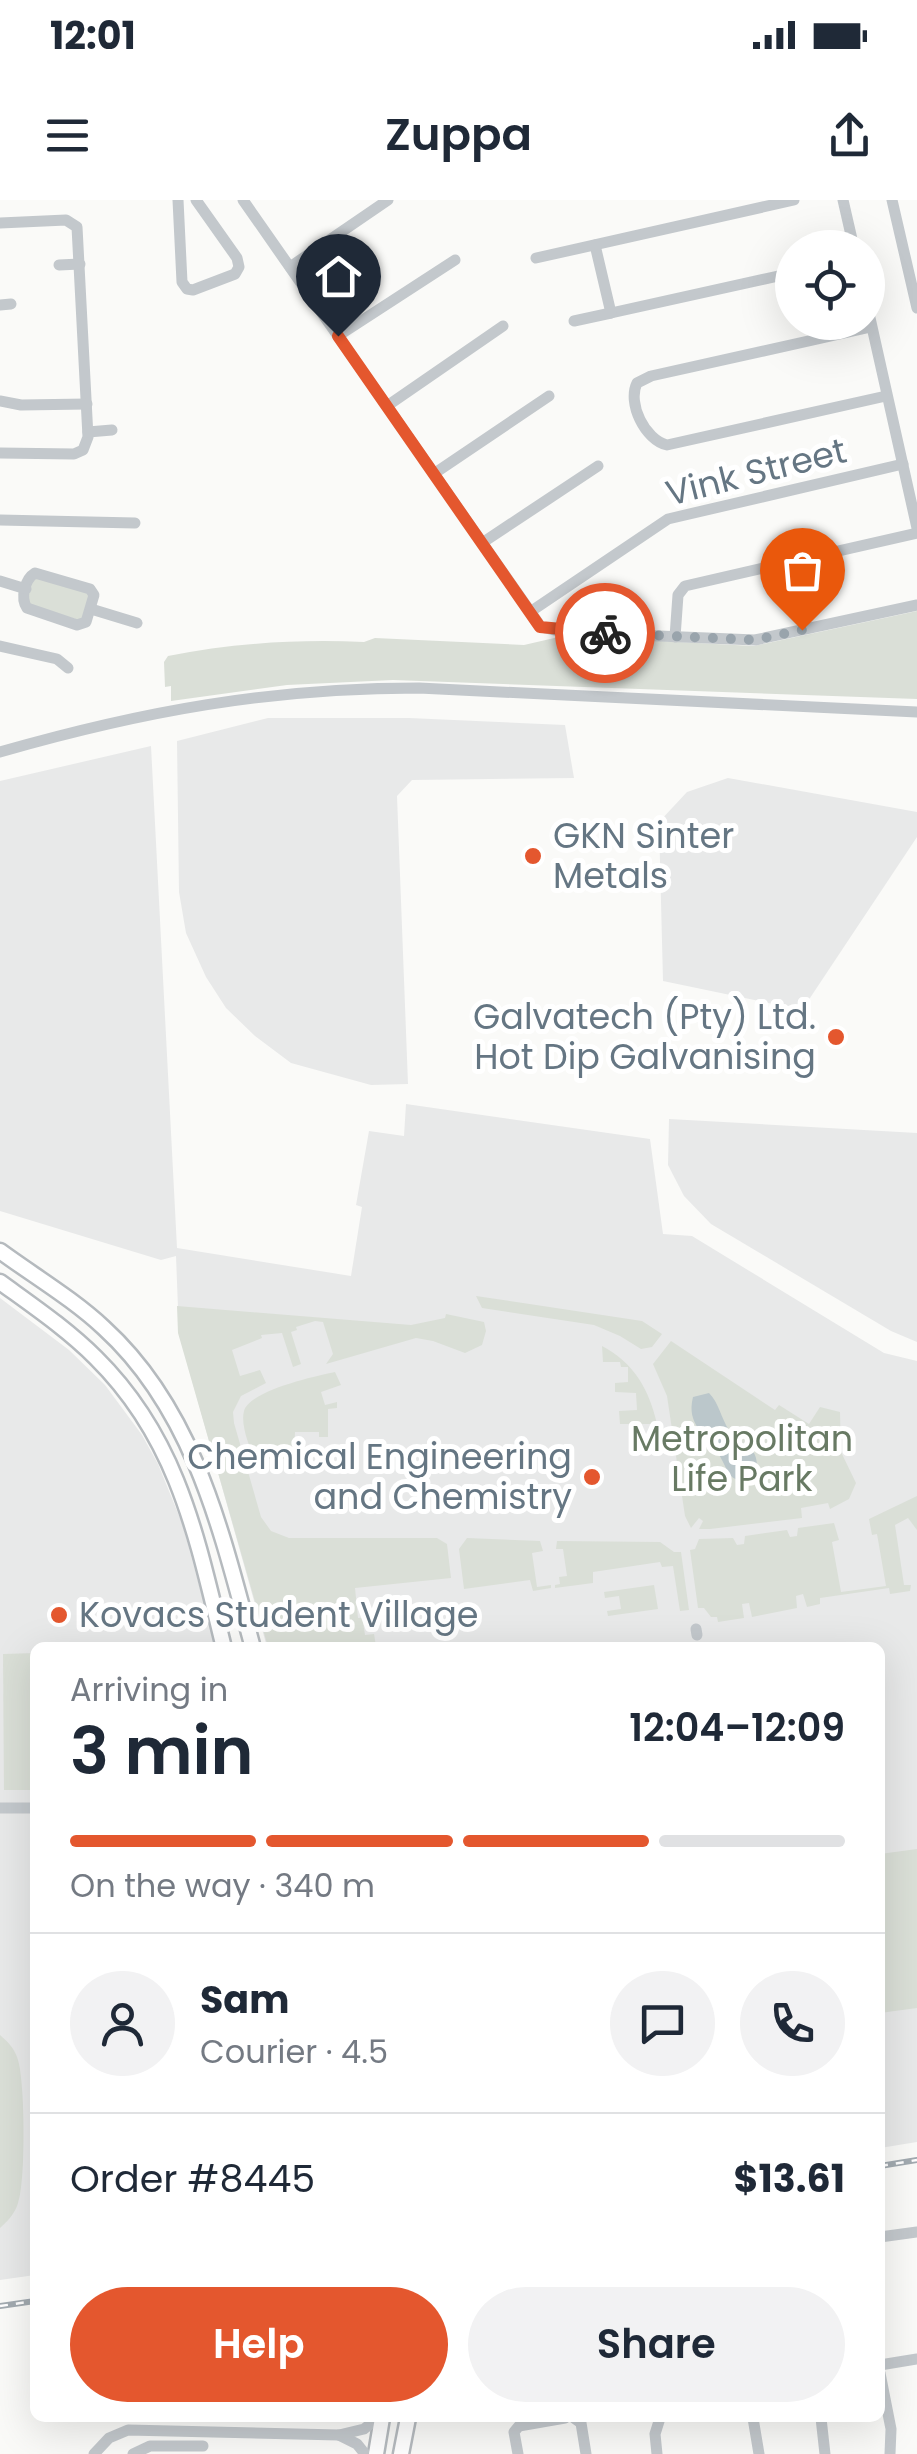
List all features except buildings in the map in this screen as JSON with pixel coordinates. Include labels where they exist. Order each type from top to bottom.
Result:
[{"type":"main road","points":[[0,1251],[102,1326],[131,1355],[172,1413],[208,1494],[251,1642]]},
{"type":"main road","points":[[0,1282],[69,1333],[98,1360],[152,1429],[183,1493],[222,1642]]},
{"type":"main road","points":[[376,2454],[380,2422]]},
{"type":"main road","points":[[401,2454],[407,2422]]},
{"type":"street","points":[[178,200],[182,282],[192,290],[236,274],[239,267],[237,258],[196,200]]},
{"type":"street","points":[[244,200],[540,627],[563,632],[755,640],[917,605]]},
{"type":"street","points":[[290,267],[388,200]]},
{"type":"street","points":[[536,258],[794,200]]},
{"type":"street","points":[[843,200],[850,230]]},
{"type":"street","points":[[892,200],[917,308]]},
{"type":"street","points":[[0,223],[72,222],[78,230],[88,432],[86,446],[74,454],[0,453]]},
{"type":"street","points":[[595,245],[611,312]]},
{"type":"street","points":[[338,336],[455,260]]},
{"type":"street","points":[[59,265],[80,264]]},
{"type":"street","points":[[574,321],[775,276]]},
{"type":"street","points":[[387,406],[504,326]]},
{"type":"street","points":[[813,340],[651,376],[637,383],[634,404],[650,436],[667,445],[886,396]]},
{"type":"street","points":[[675,637],[678,595],[685,586],[917,531],[875,340]]},
{"type":"street","points":[[434,473],[549,396]]},
{"type":"street","points":[[0,401],[14,405],[87,404]]},
{"type":"street","points":[[88,432],[112,430]]},
{"type":"street","name":"Vink Street","points":[[530,612],[668,519],[903,464]]},
{"type":"street","points":[[482,543],[598,466]]},
{"type":"street","points":[[0,520],[135,522]]},
{"type":"street","points":[[35,573],[88,588],[94,593],[91,609],[87,620],[80,624],[30,610],[23,601],[35,573]]},
{"type":"street","points":[[0,581],[26,588]]},
{"type":"street","points":[[91,609],[137,624]]},
{"type":"street","points":[[0,646],[57,659],[68,668]]},
{"type":"street","points":[[0,752],[144,714],[306,691],[419,688],[917,712]]},
{"type":"street","points":[[0,1808],[30,1808]]},
{"type":"street","points":[[885,2237],[917,2232]]},
{"type":"street","points":[[885,2364],[917,2360]]},
{"type":"street","points":[[885,2397],[890,2454]]},
{"type":"street","points":[[94,2454],[110,2438],[136,2429],[340,2435],[374,2422]]},
{"type":"street","points":[[581,2422],[586,2454]]},
{"type":"street","points":[[657,2454],[655,2434],[659,2422]]},
{"type":"street","points":[[754,2422],[759,2454]]},
{"type":"street","points":[[821,2422],[824,2454]]},
{"type":"street","points":[[515,2425],[518,2454]]},
{"type":"street","points":[[340,2435],[358,2444],[364,2454]]},
{"type":"street","points":[[132,2454],[150,2446],[203,2446]]},
{"type":"shaded area","points":[[268,718],[409,718],[565,725],[574,778],[412,780],[397,796],[408,1084],[371,1085],[291,1063],[226,1008],[206,977],[186,933],[179,892],[177,741]]},
{"type":"shaded area","points":[[151,746],[177,1248],[351,1276],[362,1207],[356,1205],[369,1131],[404,1136],[406,1104],[650,1139],[663,1234],[692,1236],[884,1353],[917,1361],[917,2142],[885,2147],[885,1642],[266,1642],[179,1334],[176,1256],[161,1260],[0,1211],[0,781]]},
{"type":"shaded area","points":[[728,778],[917,812],[917,837],[802,1010],[663,981],[659,822],[687,792]]},
{"type":"shaded area","points":[[669,1119],[917,1133],[917,1342],[891,1331],[711,1224],[684,1196],[668,1165]]},
{"type":"shaded area","points":[[0,1298],[69,1350],[105,1385],[142,1435],[182,1523],[215,1642],[30,1642],[30,2276],[0,2280]]},
{"type":"shaded area","points":[[709,1393],[729,1430],[755,1454],[757,1468],[741,1479],[732,1477],[694,1422],[693,1397]]},
{"type":"green space","points":[[38,576],[90,593],[82,621],[27,605],[32,578]]},
{"type":"green space","points":[[917,611],[917,699],[393,680],[287,685],[171,701],[171,686],[165,687],[164,662],[168,656],[241,645],[364,642],[375,638],[524,645],[563,636],[754,646]]},
{"type":"green space","points":[[476,1296],[642,1321],[662,1334],[652,1347],[641,1349],[594,1325],[482,1308]]},
{"type":"green space","points":[[177,1306],[411,1325],[445,1318],[446,1314],[484,1322],[482,1345],[465,1353],[416,1338],[326,1364],[333,1354],[323,1322],[315,1321],[291,1332],[301,1364],[293,1367],[282,1333],[261,1335],[262,1338],[232,1350],[240,1376],[260,1370],[266,1383],[241,1396],[233,1412],[261,1517],[271,1531],[289,1538],[437,1538],[447,1544],[451,1578],[355,1588],[358,1618],[372,1617],[363,1622],[365,1635],[374,1634],[375,1642],[267,1642],[178,1333]]},
{"type":"green space","name":"Metropolitan Life Park","points":[[671,1341],[775,1410],[779,1405],[809,1424],[820,1407],[840,1412],[841,1452],[856,1483],[849,1499],[830,1509],[828,1503],[801,1508],[802,1518],[699,1529],[703,1521],[699,1518],[691,1528],[685,1516],[667,1396],[653,1364]]},
{"type":"green space","points":[[602,1346],[623,1360],[638,1378],[650,1399],[657,1424],[620,1424],[619,1411],[637,1410],[636,1393],[615,1392],[615,1383],[628,1382],[628,1367],[621,1367],[620,1362],[603,1362]]},
{"type":"green space","points":[[335,1372],[341,1385],[321,1392],[325,1405],[337,1402],[337,1408],[328,1409],[328,1437],[319,1437],[319,1432],[295,1432],[294,1455],[300,1455],[300,1459],[269,1459],[268,1465],[257,1464],[244,1424],[244,1411],[249,1404],[284,1386]]},
{"type":"green space","points":[[917,1496],[917,1530],[908,1518],[895,1525],[904,1585],[911,1585],[910,1591],[890,1594],[889,1588],[820,1598],[820,1604],[807,1607],[803,1594],[796,1596],[797,1608],[752,1617],[749,1603],[742,1604],[744,1618],[718,1622],[717,1617],[698,1608],[690,1550],[695,1549],[699,1539],[733,1538],[737,1545],[744,1544],[745,1536],[787,1530],[790,1537],[797,1536],[798,1528],[834,1523],[839,1540],[832,1542],[841,1592],[886,1586],[877,1534],[872,1535],[869,1519]]},
{"type":"green space","points":[[467,1538],[540,1541],[543,1551],[532,1553],[537,1587],[551,1588],[533,1591],[530,1580],[464,1589],[459,1549]]},
{"type":"green space","points":[[557,1541],[660,1542],[674,1552],[681,1552],[689,1610],[680,1611],[673,1566],[662,1567],[660,1562],[593,1572],[593,1583],[555,1588],[560,1584],[559,1577],[567,1576],[563,1549],[556,1549]]},
{"type":"green space","points":[[654,1585],[658,1609],[608,1616],[607,1611],[621,1609],[619,1596],[605,1598],[604,1592]]},
{"type":"green space","points":[[30,1653],[30,1790],[4,1790],[3,1654]]},
{"type":"green space","points":[[917,1849],[917,2008],[885,2012],[885,1853]]},
{"type":"green space","points":[[0,2035],[18,2060],[24,2132],[21,2192],[11,2217],[0,2228]]},
{"type":"railway","points":[[885,2165],[917,2160]]},
{"type":"railway","points":[[0,2306],[30,2302]]},
{"type":"way so far","points":[[605,633],[755,640],[802,630]]},
{"type":"place","name":"GKN Sinter Metals","points":[[533,856]]},
{"type":"place","name":"Galvatech (Pty) Ltd. Hot Dip Galvanising","points":[[836,1037]]},
{"type":"place","name":"Chemical Engineering and Chemistry","points":[[592,1477]]},
{"type":"place","name":"Kovacs Student Village","points":[[59,1615]]},
{"type":"route","points":[[338,336],[540,627],[605,633]]}]
